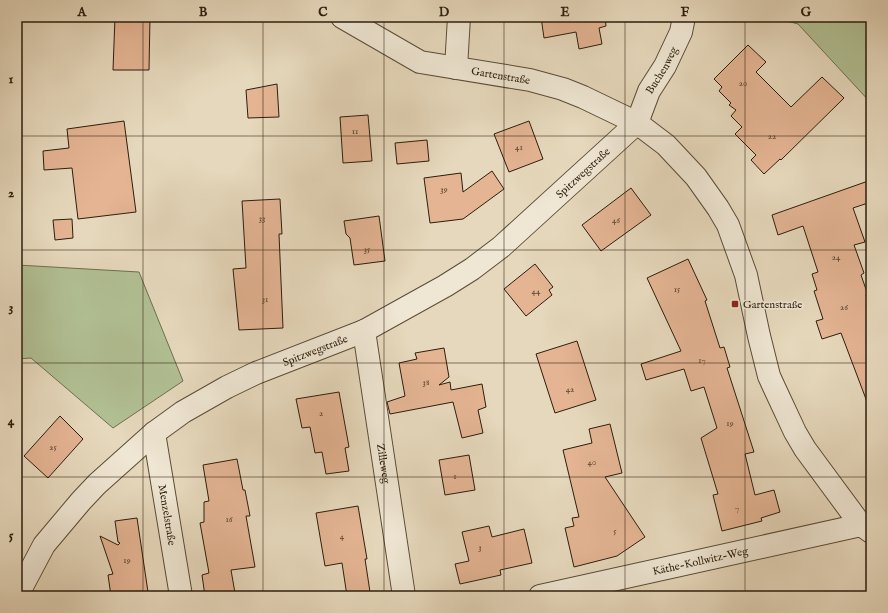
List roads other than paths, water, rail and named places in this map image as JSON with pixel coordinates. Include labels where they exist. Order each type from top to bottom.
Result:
[{"type":"street","name":"Gartenstraße","points":[[342,17],[420,62],[530,80],[563,89],[637,123],[666,145],[710,195],[734,238],[746,275],[769,376],[795,432],[804,449],[866,529]]},
{"type":"street","points":[[456,68],[459,17]]},
{"type":"street","name":"Buchenweg","points":[[637,123],[649,91],[665,66],[681,32],[684,17]]},
{"type":"street","name":"Spitzwegstraße","points":[[17,596],[44,545],[80,501],[154,433],[183,412],[227,387],[256,373],[364,331],[445,286],[472,269],[501,247],[637,123]]},
{"type":"street","name":"Zilleweg","points":[[364,331],[404,596]]},
{"type":"street","name":"Menzelstraße","points":[[154,433],[181,596]]},
{"type":"street","name":"Käthe-Kollwitz-Weg","points":[[540,596],[866,529]]},
{"type":"place","name":"Gartenstraße","points":[[735,304]]}]
